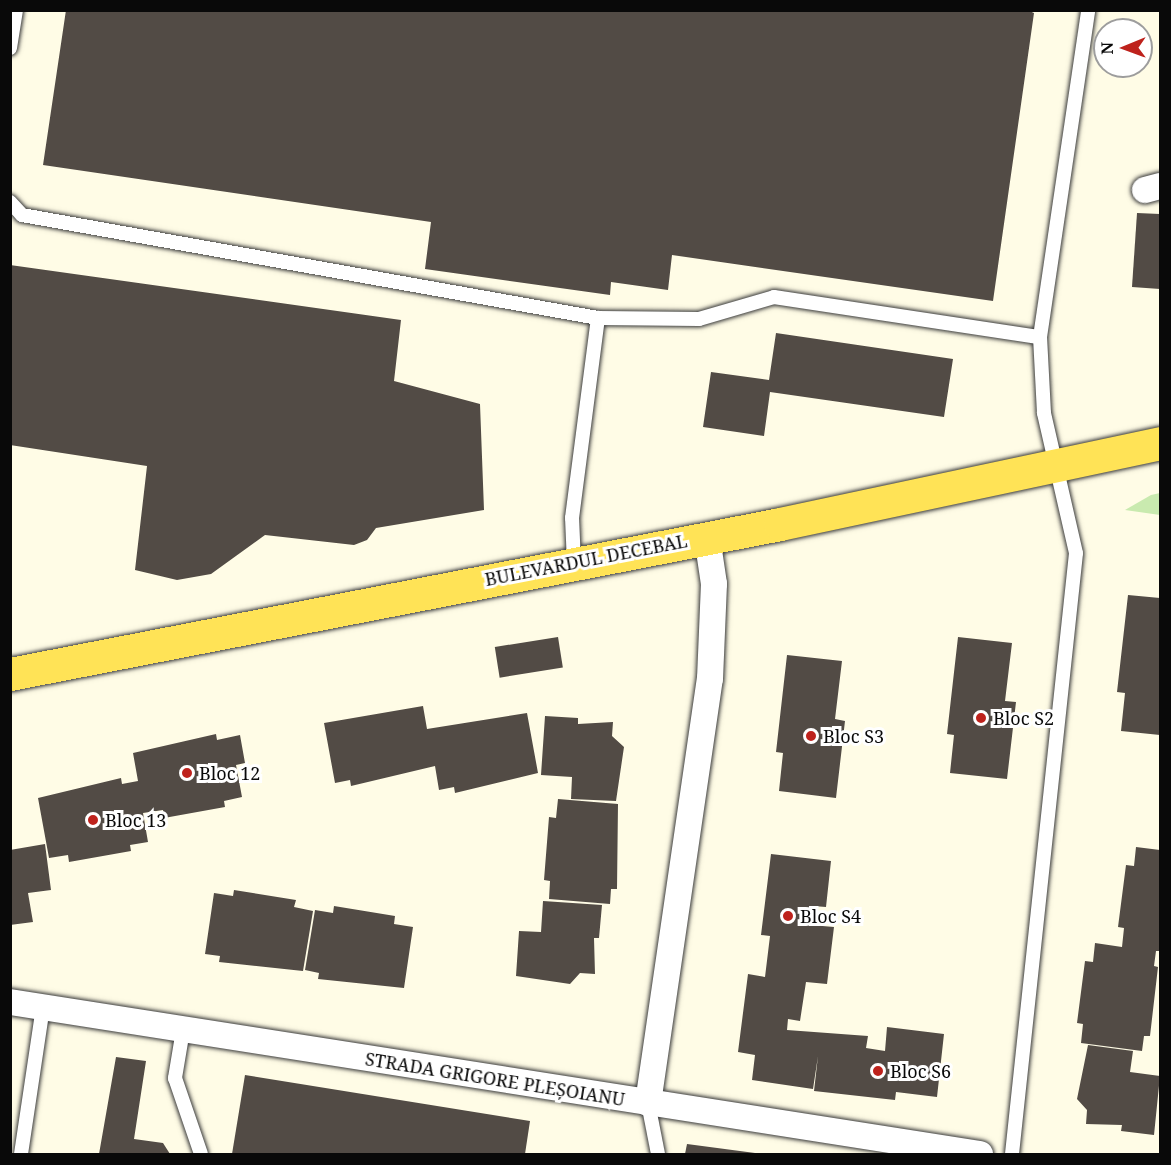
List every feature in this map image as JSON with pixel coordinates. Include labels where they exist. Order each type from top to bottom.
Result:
[{"type":"main road","name":"BULEVARDUL DECEBAL","points":[[10,674],[707,537],[1161,443]]},
{"type":"street","points":[[648,1103],[710,679],[714,584],[707,537]]},
{"type":"street","name":"STRADA GRIGORE PLEȘOIANU","points":[[10,1002],[980,1155]]},
{"type":"lane","points":[[10,48],[16,10]]},
{"type":"lane","points":[[1012,1155],[1076,553],[1060,464],[1044,413],[1040,337],[1088,10]]},
{"type":"lane","points":[[10,202],[22,215],[598,318],[699,319],[774,297],[1040,337]]},
{"type":"lane","points":[[574,562],[572,518],[598,318]]},
{"type":"lane","points":[[21,1155],[43,1006]]},
{"type":"lane","points":[[183,1029],[175,1078],[201,1155]]},
{"type":"lane","points":[[648,1103],[658,1155]]},
{"type":"green space","points":[[1160,493],[1160,515],[1125,510],[1151,495]]},
{"type":"building","points":[[66,10],[1027,10],[1034,13],[993,301],[672,255],[668,290],[611,282],[610,295],[425,269],[431,222],[43,165]]},
{"type":"building","points":[[1137,213],[1160,214],[1160,289],[1132,287]]},
{"type":"building","points":[[10,265],[401,320],[394,381],[480,404],[484,510],[376,528],[367,540],[354,545],[265,535],[211,574],[177,580],[135,570],[147,466],[10,445]]},
{"type":"building","points":[[776,333],[953,359],[944,417],[770,392],[764,436],[703,427],[711,372],[769,380]]},
{"type":"building","points":[[1128,595],[1160,598],[1160,735],[1121,731],[1125,693],[1117,692]]},
{"type":"building","points":[[558,637],[563,668],[500,678],[495,647]]},
{"type":"building","name":"Bloc S2","points":[[958,637],[1012,643],[1005,701],[1016,702],[1007,779],[950,773],[954,735],[947,734]]},
{"type":"building","name":"Bloc S3","points":[[787,655],[842,661],[835,719],[845,721],[836,798],[779,791],[783,753],[776,752]]},
{"type":"building","points":[[423,706],[427,729],[527,713],[538,773],[455,793],[454,787],[439,790],[435,766],[351,786],[350,780],[335,783],[324,723]]},
{"type":"building","points":[[545,716],[578,718],[578,724],[613,722],[612,736],[624,747],[616,801],[571,799],[572,777],[541,775]]},
{"type":"building","points":[[216,734],[217,740],[240,735],[245,763],[236,765],[242,797],[224,801],[225,807],[164,818],[163,810],[143,813],[148,842],[130,845],[131,851],[69,862],[68,855],[49,858],[38,798],[121,778],[122,784],[138,781],[133,753]]},
{"type":"building","points":[[558,799],[618,804],[617,889],[611,889],[610,904],[549,899],[550,881],[544,880],[549,817],[556,818]]},
{"type":"building","points":[[45,844],[51,890],[28,893],[33,922],[10,925],[10,850]]},
{"type":"building","points":[[1136,847],[1160,850],[1160,951],[1156,951],[1154,966],[1158,967],[1150,1036],[1144,1036],[1142,1051],[1081,1043],[1083,1024],[1077,1023],[1085,961],[1093,962],[1095,943],[1122,947],[1124,928],[1118,927],[1126,865],[1134,866]]},
{"type":"building","points":[[771,854],[831,861],[826,907],[813,906],[811,925],[834,927],[827,984],[806,982],[800,1021],[788,1019],[787,1030],[868,1036],[866,1048],[885,1051],[887,1027],[944,1034],[937,1097],[896,1092],[895,1100],[814,1091],[818,1056],[813,1089],[752,1080],[755,1055],[738,1052],[748,974],[765,977],[770,936],[761,935]]},
{"type":"building","points":[[234,890],[296,900],[294,907],[313,911],[303,971],[219,962],[220,956],[205,954],[214,893],[233,896]]},
{"type":"building","points":[[543,901],[602,905],[599,938],[594,938],[595,974],[580,973],[570,984],[516,976],[519,931],[541,932]]},
{"type":"building","points":[[334,906],[395,916],[394,924],[413,927],[404,988],[318,979],[319,973],[305,970],[315,910],[333,913]]},
{"type":"building","points":[[1088,1045],[1133,1051],[1130,1072],[1160,1076],[1154,1135],[1121,1131],[1122,1125],[1086,1124],[1087,1110],[1077,1099]]},
{"type":"building","points":[[116,1057],[146,1061],[134,1139],[163,1143],[170,1154],[99,1154]]},
{"type":"building","points":[[245,1075],[530,1121],[525,1154],[232,1154]]},
{"type":"building","points":[[687,1144],[755,1153],[755,1154],[685,1154]]},
{"type":"place","name":"Bloc S2","points":[[981,718]]},
{"type":"place","name":"Bloc S3","points":[[811,736]]},
{"type":"place","name":"Bloc 12","points":[[187,773]]},
{"type":"place","name":"Bloc 13","points":[[93,820]]},
{"type":"place","name":"Bloc S4","points":[[788,916]]},
{"type":"place","name":"Bloc S6","points":[[878,1071]]}]
